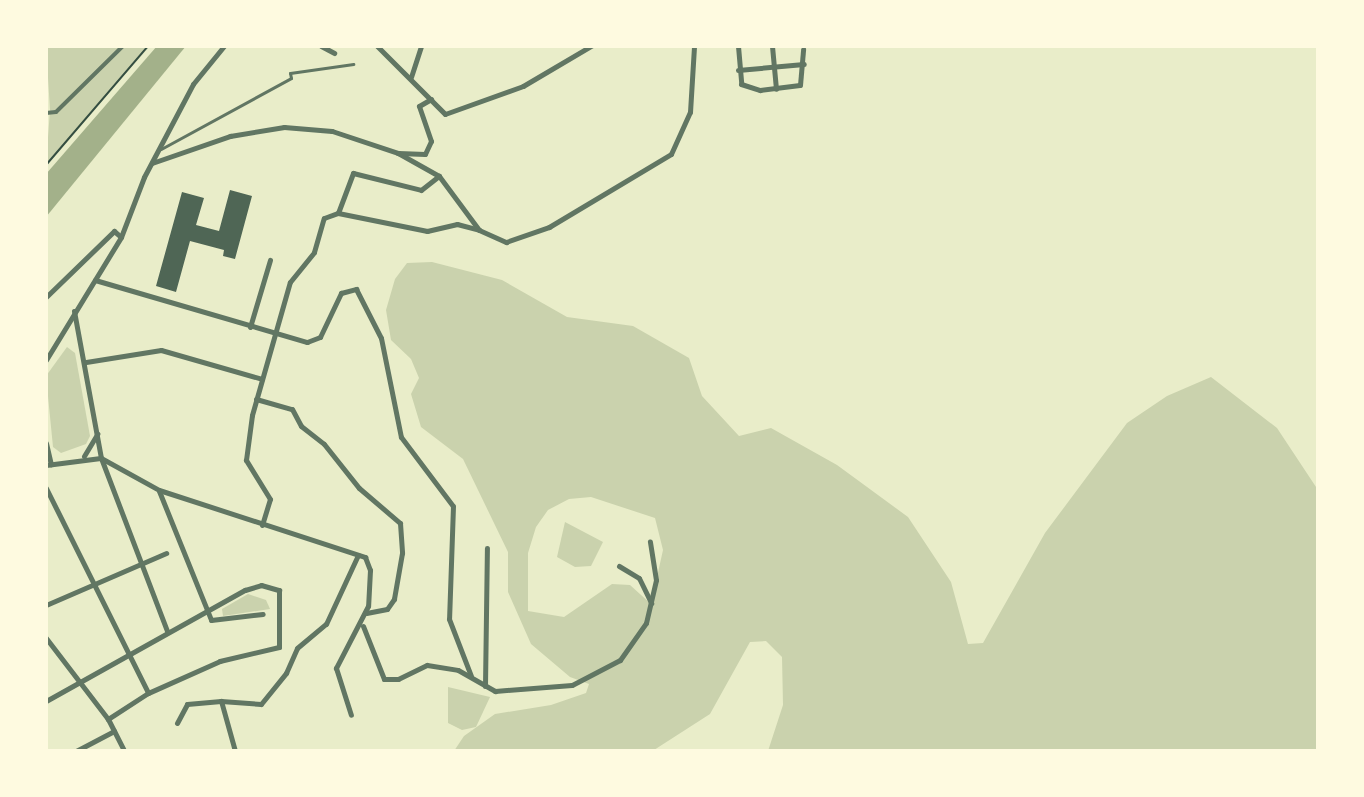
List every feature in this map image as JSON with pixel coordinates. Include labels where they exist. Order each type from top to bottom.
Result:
[{"type":"street","points":[[46,113],[56,112],[123,46]]},
{"type":"street","points":[[46,360],[121,237],[151,163],[193,84],[224,46]]},
{"type":"street","points":[[321,46],[334,53]]},
{"type":"street","points":[[377,46],[445,114],[523,86],[591,46]]},
{"type":"street","points":[[411,77],[421,46]]},
{"type":"street","points":[[262,525],[270,499],[245,452],[256,399],[290,282],[314,252],[324,218],[338,213],[427,231],[457,224],[506,242],[549,227],[671,154],[690,112],[694,46]]},
{"type":"street","points":[[738,46],[741,84],[749,89],[800,85],[803,49]]},
{"type":"street","points":[[772,46],[776,89]]},
{"type":"street","points":[[738,70],[804,64]]},
{"type":"street","points":[[398,153],[416,155],[428,150],[429,131],[419,106],[431,99]]},
{"type":"street","points":[[151,163],[230,136],[284,127],[332,131],[398,153],[439,176],[479,230]]},
{"type":"street","points":[[338,213],[353,173],[421,190],[439,176]]},
{"type":"street","points":[[46,297],[114,231],[121,237]]},
{"type":"street","points":[[250,327],[270,260]]},
{"type":"street","points":[[95,280],[250,327],[315,342],[341,293],[356,289],[381,338],[401,437],[453,506],[449,619],[471,676]]},
{"type":"street","points":[[74,311],[86,362],[101,458],[167,631]]},
{"type":"street","points":[[86,362],[161,350],[262,379]]},
{"type":"street","points":[[256,399],[292,409],[301,426],[324,444],[359,488],[400,523],[402,553],[394,599],[387,609],[366,613]]},
{"type":"street","points":[[83,458],[93,447],[98,429]]},
{"type":"street","points":[[46,443],[48,465],[101,458],[159,490],[358,555],[370,570],[366,613],[336,668],[351,715]]},
{"type":"street","points":[[46,488],[148,693]]},
{"type":"street","points":[[159,490],[211,620],[263,614]]},
{"type":"street","points":[[362,625],[384,679],[398,679],[427,665],[471,676],[485,686],[504,692],[572,685],[598,676],[635,640],[651,604],[656,580],[650,541]]},
{"type":"street","points":[[485,686],[487,548]]},
{"type":"street","points":[[46,605],[166,553]]},
{"type":"street","points":[[177,723],[183,720],[187,704],[221,701],[261,704],[286,673],[297,648],[326,624],[358,555]]},
{"type":"street","points":[[619,566],[639,578],[651,604]]},
{"type":"street","points":[[46,701],[167,631],[209,613],[245,590],[261,585],[279,590],[279,647],[220,661],[148,693],[108,719]]},
{"type":"street","points":[[46,638],[108,719],[124,751]]},
{"type":"street","points":[[221,701],[235,751]]},
{"type":"street","points":[[76,751],[114,731]]},
{"type":"lane","points":[[158,150],[291,78],[290,73],[353,64]]},
{"type":"path","points":[[46,165],[148,46]]},
{"type":"shaded area","points":[[46,46],[150,46],[46,164],[50,110]]},
{"type":"shaded area","points":[[157,46],[186,46],[46,217],[46,174]]},
{"type":"shaded area","points":[[432,262],[502,280],[567,317],[633,326],[689,358],[702,396],[739,436],[771,428],[837,465],[908,517],[951,582],[968,644],[983,643],[1045,533],[1127,423],[1167,396],[1211,377],[1277,428],[1318,490],[1318,751],[768,751],[783,705],[782,657],[766,641],[750,642],[710,714],[654,750],[454,751],[464,736],[495,714],[551,705],[586,693],[589,684],[570,677],[531,644],[508,592],[508,552],[463,459],[421,427],[411,394],[419,378],[411,359],[391,340],[386,310],[395,279],[407,263]],"holes":[[[591,497],[655,518],[663,550],[651,604],[630,585],[612,584],[564,617],[528,611],[528,553],[536,527],[548,510],[569,499]]]},
{"type":"shaded area","points":[[67,347],[75,353],[90,436],[86,444],[61,453],[53,447],[46,376]]},
{"type":"shaded area","points":[[565,522],[603,542],[591,566],[575,567],[557,557]]},
{"type":"shaded area","points":[[248,594],[266,600],[270,609],[223,616],[222,609]]},
{"type":"shaded area","points":[[448,687],[490,697],[476,727],[462,730],[448,723]]},
{"type":"building","points":[[230,190],[252,196],[235,259],[223,256],[224,250],[190,241],[176,292],[156,286],[182,192],[204,198],[196,225],[219,231]]}]
